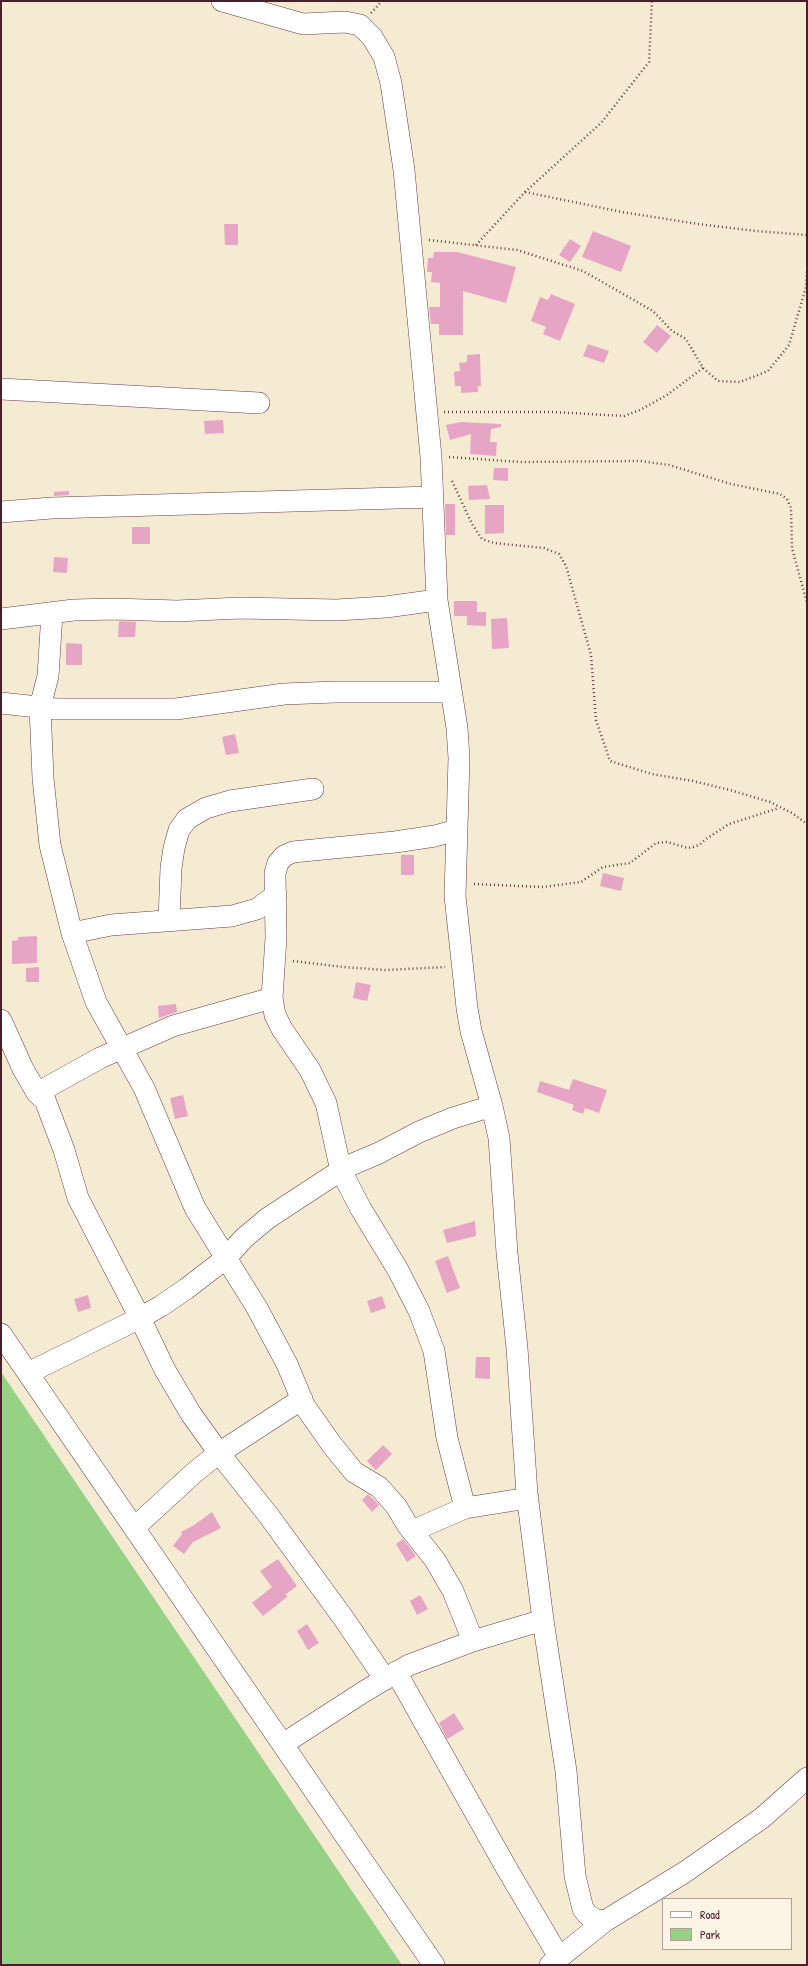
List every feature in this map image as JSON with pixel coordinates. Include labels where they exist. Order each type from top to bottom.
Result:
[{"type":"street","points":[[222,1],[303,24],[345,22],[360,25],[372,37],[384,57],[391,83],[404,170],[431,457],[436,600],[456,728],[459,758],[456,830],[456,887],[462,966],[471,1031],[492,1106],[499,1138],[507,1253],[517,1348],[528,1498],[543,1620],[566,1771],[575,1876],[583,1909],[588,1916],[596,1920],[605,1921]]},
{"type":"street","points":[[1,389],[259,403]]},
{"type":"street","points":[[1,512],[52,508],[432,497]]},
{"type":"street","points":[[1,619],[52,613],[114,609],[177,611],[240,608],[337,610],[386,607],[436,600]]},
{"type":"street","points":[[52,613],[48,676],[40,707],[43,778],[50,845],[72,933],[96,1002],[120,1049],[144,1088],[195,1208],[270,1333],[287,1364],[302,1399],[332,1445],[354,1472],[379,1487],[396,1506],[412,1531],[435,1560],[449,1585],[473,1641]]},
{"type":"street","points":[[1,703],[40,707],[176,709],[284,694],[335,692],[450,692]]},
{"type":"street","points":[[169,920],[171,868],[174,848],[179,830],[187,818],[206,808],[230,801],[312,789]]},
{"type":"street","points":[[456,830],[435,836],[395,842],[293,852],[284,856],[278,863],[275,873],[276,938],[272,998],[275,1015],[282,1029],[310,1070],[326,1103],[341,1171],[361,1209],[398,1270],[419,1311],[434,1350],[447,1438],[465,1508]]},
{"type":"street","points":[[72,933],[111,925],[232,916],[257,909],[276,895]]},
{"type":"street","points":[[37,1093],[80,1068],[173,1026],[272,998]]},
{"type":"street","points":[[1,1020],[23,1069],[37,1093],[45,1100],[78,1198],[140,1318],[164,1370],[191,1414],[219,1453],[269,1516],[344,1619],[390,1676],[503,1863],[554,1961],[605,1921],[685,1872],[762,1818],[807,1778]]},
{"type":"street","points":[[28,1373],[140,1318],[186,1289],[225,1259],[244,1238],[268,1218],[341,1171],[419,1132],[453,1118],[492,1106]]},
{"type":"street","points":[[1,1334],[434,1965]]},
{"type":"street","points":[[134,1528],[195,1472],[219,1453],[302,1399]]},
{"type":"street","points":[[412,1531],[465,1508],[528,1498]]},
{"type":"street","points":[[283,1744],[409,1664],[473,1641],[543,1620]]},
{"type":"path","points":[[476,244],[525,192],[601,123],[649,62],[652,1]]},
{"type":"path","points":[[525,192],[622,212],[698,224],[807,235],[807,240]]},
{"type":"path","points":[[410,238],[476,244],[518,250],[583,271],[653,311],[672,331],[686,339],[703,368],[718,381],[740,382],[768,371],[789,345],[806,287],[807,271]]},
{"type":"path","points":[[427,412],[553,412],[624,416],[640,410],[667,395],[703,368]]},
{"type":"path","points":[[431,457],[444,456],[520,462],[640,461],[669,465],[731,484],[780,494],[787,499],[791,508],[792,548],[807,603]]},
{"type":"path","points":[[451,477],[472,524],[482,539],[494,543],[544,548],[559,554],[566,566],[592,656],[596,720],[610,761],[652,774],[693,781],[730,790],[780,808],[807,824]]},
{"type":"path","points":[[456,887],[477,883],[543,887],[581,882],[603,867],[630,863],[656,843],[667,842],[693,847],[699,846],[706,839],[729,824],[780,808]]},
{"type":"path","points":[[274,958],[343,967],[386,970],[462,966]]},
{"type":"green space","points":[[1,1372],[402,1965],[1,1965]]},
{"type":"building","points":[[224,224],[238,224],[238,245],[225,245]]},
{"type":"building","points":[[593,231],[631,246],[621,272],[582,257]]},
{"type":"building","points":[[570,239],[581,246],[570,262],[559,255]]},
{"type":"building","points":[[434,252],[457,252],[516,267],[506,303],[463,291],[463,335],[439,335],[439,324],[431,324],[429,307],[440,307],[440,283],[431,282],[432,272],[427,272],[428,258],[433,258]]},
{"type":"building","points":[[551,294],[575,304],[560,341],[543,334],[546,327],[531,321],[540,297],[548,300]]},
{"type":"building","points":[[657,325],[671,336],[657,353],[643,342]]},
{"type":"building","points":[[588,344],[609,351],[604,363],[583,356]]},
{"type":"building","points":[[480,354],[481,386],[478,386],[478,392],[461,393],[461,386],[455,386],[454,372],[460,371],[459,363],[467,362],[467,355]]},
{"type":"building","points":[[223,420],[224,433],[205,434],[204,421]]},
{"type":"building","points":[[461,422],[501,424],[501,427],[491,429],[490,442],[497,442],[496,456],[470,454],[471,434],[450,440],[446,425]]},
{"type":"building","points":[[494,468],[508,468],[508,481],[493,480]]},
{"type":"building","points":[[487,485],[490,499],[469,500],[468,486]]},
{"type":"building","points":[[69,491],[69,495],[54,496],[54,492]]},
{"type":"building","points":[[445,504],[455,504],[455,535],[446,535]]},
{"type":"building","points":[[485,505],[504,505],[504,533],[485,534]]},
{"type":"building","points":[[132,527],[150,527],[150,544],[132,544]]},
{"type":"building","points":[[54,557],[68,558],[67,573],[53,572]]},
{"type":"building","points":[[454,601],[477,601],[477,612],[486,612],[486,626],[467,625],[467,616],[454,616]]},
{"type":"building","points":[[507,618],[509,648],[492,649],[491,619]]},
{"type":"building","points":[[119,621],[136,622],[135,637],[118,637]]},
{"type":"building","points":[[66,643],[82,644],[82,665],[66,665]]},
{"type":"building","points":[[235,734],[239,753],[226,755],[222,737]]},
{"type":"building","points":[[401,855],[414,855],[414,875],[401,875]]},
{"type":"building","points":[[603,873],[624,878],[621,891],[600,886]]},
{"type":"building","points":[[37,936],[37,963],[12,964],[12,941],[18,940],[18,937]]},
{"type":"building","points":[[39,967],[39,982],[26,982],[26,968]]},
{"type":"building","points":[[356,982],[371,985],[367,1001],[353,998]]},
{"type":"building","points":[[176,1004],[177,1012],[159,1018],[158,1006]]},
{"type":"building","points":[[573,1079],[607,1090],[599,1113],[585,1108],[583,1114],[572,1110],[574,1105],[537,1092],[540,1081],[569,1090]]},
{"type":"building","points":[[183,1095],[188,1116],[175,1119],[170,1098]]},
{"type":"building","points":[[475,1221],[476,1236],[447,1243],[443,1230]]},
{"type":"building","points":[[448,1256],[460,1288],[447,1293],[435,1261]]},
{"type":"building","points":[[88,1295],[91,1308],[78,1312],[74,1299]]},
{"type":"building","points":[[382,1296],[386,1308],[371,1313],[367,1301]]},
{"type":"building","points":[[476,1357],[490,1357],[490,1379],[475,1378]]},
{"type":"building","points":[[383,1445],[392,1454],[376,1470],[367,1461]]},
{"type":"building","points":[[368,1494],[379,1505],[372,1512],[362,1500]]},
{"type":"building","points":[[212,1512],[221,1528],[193,1542],[184,1554],[173,1546],[182,1534],[181,1532]]},
{"type":"building","points":[[403,1539],[416,1556],[407,1562],[396,1544]]},
{"type":"building","points":[[278,1559],[297,1586],[286,1594],[287,1597],[263,1616],[252,1603],[272,1587],[260,1571]]},
{"type":"building","points":[[420,1595],[428,1609],[417,1615],[410,1601]]},
{"type":"building","points":[[307,1624],[319,1643],[308,1650],[297,1631]]},
{"type":"building","points":[[454,1713],[464,1729],[447,1739],[439,1723]]}]
